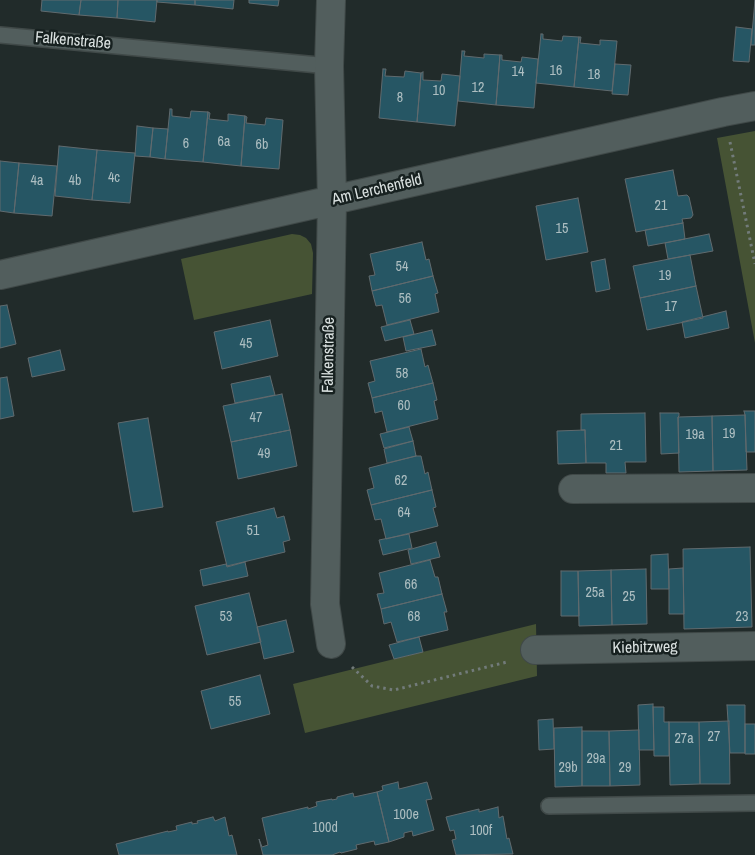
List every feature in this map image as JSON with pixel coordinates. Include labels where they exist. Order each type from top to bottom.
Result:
[{"type":"street","name":"Falkenstraße","points":[[331,0],[329,66],[332,200],[325,604],[331,644]]},
{"type":"street","name":"Am Lerchenfeld","points":[[0,275],[755,106]]},
{"type":"street","points":[[573,489],[755,488]]},
{"type":"street","name":"Kiebitzweg","points":[[535,650],[755,646]]},
{"type":"lane","name":"Falkenstraße","points":[[0,35],[329,66]]},
{"type":"lane","points":[[549,806],[755,803]]},
{"type":"path","points":[[723,112],[736,166],[755,264]]},
{"type":"path","points":[[331,644],[372,686],[394,690],[525,657],[535,650]]},
{"type":"green space","points":[[755,131],[755,343],[717,138]]},
{"type":"green space","points":[[292,234],[306,238],[311,244],[313,253],[312,294],[194,320],[181,259]]},
{"type":"green space","points":[[536,624],[537,676],[305,733],[293,684]]},
{"type":"building","points":[[42,0],[81,0],[79,15],[41,11]]},
{"type":"building","points":[[81,0],[118,0],[117,18],[79,15]]},
{"type":"building","points":[[118,0],[157,0],[155,22],[117,18]]},
{"type":"building","points":[[157,0],[195,0],[195,5],[157,2]]},
{"type":"building","points":[[195,0],[234,0],[233,9],[195,5]]},
{"type":"building","points":[[249,0],[279,0],[278,6],[249,3]]},
{"type":"building","points":[[755,0],[755,45],[751,45]]},
{"type":"building","points":[[736,27],[752,29],[749,62],[733,61]]},
{"type":"building","points":[[541,34],[543,34],[543,39],[562,41],[563,36],[579,37],[574,87],[536,83]]},
{"type":"building","points":[[579,37],[581,37],[580,43],[600,45],[600,40],[617,41],[612,91],[574,87]]},
{"type":"building","points":[[462,51],[465,51],[464,56],[484,58],[484,54],[500,55],[496,105],[458,101]]},
{"type":"building","points":[[500,55],[502,55],[502,60],[521,62],[522,57],[538,59],[534,108],[496,105]]},
{"type":"building","points":[[615,64],[631,65],[628,95],[612,94]]},
{"type":"building","points":[[383,69],[386,69],[385,76],[404,77],[405,71],[421,73],[417,122],[379,118]]},
{"type":"building","points":[[423,72],[423,80],[441,81],[442,74],[460,76],[455,126],[417,122],[421,73]]},
{"type":"building","points":[[170,109],[172,109],[172,116],[190,118],[191,111],[208,112],[203,162],[165,159]]},
{"type":"building","points":[[208,112],[210,113],[209,119],[228,121],[228,114],[245,116],[241,166],[203,162]]},
{"type":"building","points":[[245,116],[247,117],[246,123],[265,125],[266,118],[283,120],[279,169],[241,166]]},
{"type":"building","points":[[137,126],[153,128],[150,157],[135,156]]},
{"type":"building","points":[[153,128],[168,129],[165,159],[150,157]]},
{"type":"building","points":[[59,146],[97,150],[92,200],[55,196]]},
{"type":"building","points":[[97,150],[135,153],[130,203],[92,200]]},
{"type":"building","points":[[0,161],[19,163],[14,213],[0,211]]},
{"type":"building","points":[[19,163],[57,166],[52,216],[14,213]]},
{"type":"building","points":[[673,170],[678,196],[687,195],[689,197],[693,215],[691,218],[682,219],[683,223],[636,232],[625,179]]},
{"type":"building","points":[[578,198],[588,252],[546,260],[536,206]]},
{"type":"building","points":[[683,223],[685,239],[648,246],[645,230]]},
{"type":"building","points":[[709,234],[713,251],[668,259],[665,243]]},
{"type":"building","points":[[422,242],[426,260],[429,259],[433,276],[372,291],[369,276],[375,275],[370,254]]},
{"type":"building","points":[[690,255],[696,286],[640,298],[633,266]]},
{"type":"building","points":[[605,259],[610,289],[596,292],[591,262]]},
{"type":"building","points":[[433,276],[438,293],[435,294],[439,312],[387,325],[382,305],[376,306],[372,291]]},
{"type":"building","points":[[696,286],[703,318],[647,330],[640,298]]},
{"type":"building","points":[[7,305],[16,344],[0,348],[0,306]]},
{"type":"building","points":[[726,311],[729,328],[685,338],[682,322]]},
{"type":"building","points":[[270,320],[278,356],[222,369],[214,332]]},
{"type":"building","points":[[410,320],[414,334],[385,341],[381,327]]},
{"type":"building","points":[[432,330],[436,345],[406,351],[403,337]]},
{"type":"building","points":[[421,349],[425,367],[428,365],[433,383],[372,398],[368,383],[375,381],[370,361]]},
{"type":"building","points":[[60,350],[65,370],[32,377],[28,358]]},
{"type":"building","points":[[270,376],[275,395],[235,403],[231,384]]},
{"type":"building","points":[[7,377],[14,416],[0,419],[0,378]]},
{"type":"building","points":[[433,383],[437,400],[434,401],[438,419],[387,432],[382,411],[375,413],[372,398]]},
{"type":"building","points":[[282,394],[290,430],[231,442],[223,406]]},
{"type":"building","points":[[744,411],[755,411],[755,452],[746,452]]},
{"type":"building","points":[[645,413],[646,462],[625,462],[626,473],[606,473],[606,463],[586,463],[585,430],[581,430],[581,414]]},
{"type":"building","points":[[660,413],[679,413],[679,453],[661,454]]},
{"type":"building","points":[[745,415],[747,470],[713,471],[712,416]]},
{"type":"building","points":[[712,416],[713,471],[679,472],[678,417]]},
{"type":"building","points":[[148,418],[163,507],[133,512],[118,423]]},
{"type":"building","points":[[409,427],[413,441],[384,448],[380,434]]},
{"type":"building","points":[[290,430],[297,466],[238,479],[231,442]]},
{"type":"building","points":[[585,430],[586,463],[558,464],[557,431]]},
{"type":"building","points":[[413,441],[416,456],[387,463],[384,449]]},
{"type":"building","points":[[421,456],[425,474],[428,472],[432,490],[371,505],[367,490],[374,488],[369,468]]},
{"type":"building","points":[[432,490],[436,507],[433,508],[438,526],[386,539],[381,519],[375,520],[371,505]]},
{"type":"building","points":[[274,508],[277,518],[284,516],[290,540],[283,542],[285,552],[227,566],[216,522]]},
{"type":"building","points":[[409,534],[412,548],[383,555],[379,540]]},
{"type":"building","points":[[436,542],[440,557],[411,564],[408,550]]},
{"type":"building","points":[[750,547],[752,627],[684,629],[683,549]]},
{"type":"building","points":[[668,554],[669,589],[651,589],[651,555]]},
{"type":"building","points":[[430,560],[435,577],[438,577],[442,594],[381,609],[377,594],[384,593],[379,573]]},
{"type":"building","points":[[245,562],[248,576],[203,586],[200,570],[226,564],[227,567]]},
{"type":"building","points":[[683,568],[684,614],[669,614],[669,569]]},
{"type":"building","points":[[646,569],[647,624],[612,625],[611,570]]},
{"type":"building","points":[[611,570],[612,625],[579,626],[578,571]]},
{"type":"building","points":[[561,571],[578,571],[579,616],[561,616]]},
{"type":"building","points":[[249,593],[261,642],[207,655],[195,606]]},
{"type":"building","points":[[442,594],[447,612],[444,612],[448,630],[397,642],[391,622],[384,624],[381,609]]},
{"type":"building","points":[[286,620],[294,652],[264,659],[257,627]]},
{"type":"building","points":[[419,637],[423,652],[394,659],[389,645]]},
{"type":"building","points":[[260,675],[270,714],[211,729],[201,691]]},
{"type":"building","points":[[653,704],[654,750],[639,750],[638,705]]},
{"type":"building","points":[[727,705],[745,705],[745,753],[730,753]]},
{"type":"building","points":[[653,707],[664,707],[664,722],[669,722],[669,756],[654,756]]},
{"type":"building","points":[[553,719],[554,749],[539,750],[538,720]]},
{"type":"building","points":[[729,721],[730,784],[700,784],[699,722]]},
{"type":"building","points":[[669,722],[699,722],[700,784],[670,785]]},
{"type":"building","points":[[745,724],[755,724],[755,754],[745,754]]},
{"type":"building","points":[[582,727],[582,786],[555,787],[554,728]]},
{"type":"building","points":[[639,730],[640,785],[610,786],[609,731]]},
{"type":"building","points":[[582,731],[609,731],[610,786],[582,786]]},
{"type":"building","points":[[398,782],[399,789],[427,782],[432,799],[426,800],[434,830],[413,836],[412,831],[404,833],[404,837],[389,842],[377,792],[383,790],[382,786]]},
{"type":"building","points":[[377,792],[389,842],[375,845],[374,841],[356,845],[357,849],[332,855],[263,855],[259,839],[262,847],[268,845],[262,818],[308,807],[308,809],[317,806],[316,802],[337,799],[337,797],[353,793],[354,797]]},
{"type":"building","points":[[498,807],[499,818],[503,816],[507,839],[509,838],[513,854],[456,855],[452,840],[456,839],[454,830],[450,831],[446,817],[479,809],[479,812]]},
{"type":"building","points":[[213,817],[215,821],[225,817],[229,836],[232,835],[237,855],[119,855],[116,844],[177,830],[176,826],[192,822],[192,824],[198,823],[197,821]]}]
